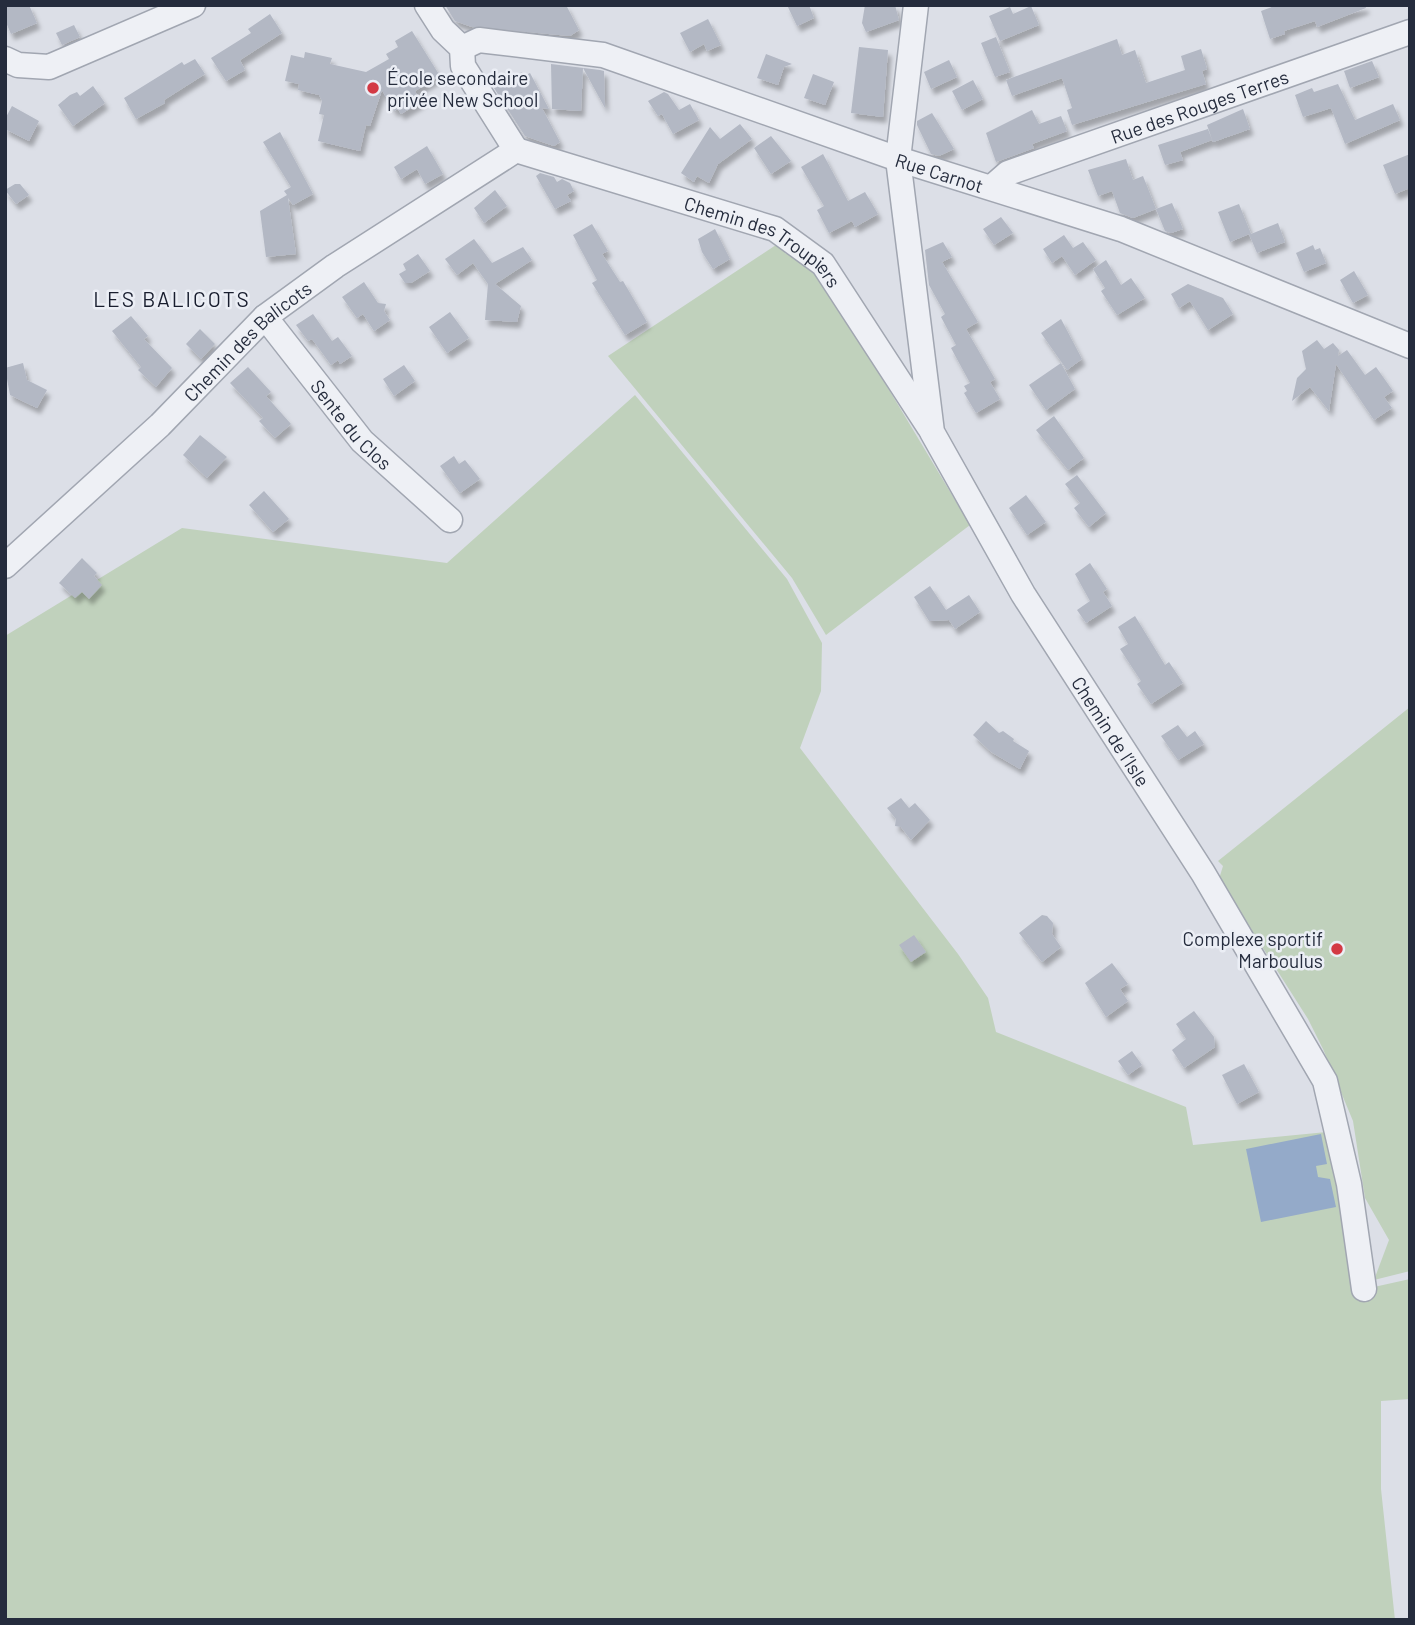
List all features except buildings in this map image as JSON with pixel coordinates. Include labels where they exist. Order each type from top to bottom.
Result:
[{"type":"street","points":[[5,59],[18,65],[49,67],[193,5]]},
{"type":"street","points":[[427,5],[443,30],[462,48],[463,66],[516,150]]},
{"type":"street","name":"Chemin de l’Isle","points":[[916,5],[898,159],[932,432],[1024,594],[1203,873],[1325,1081],[1349,1184],[1364,1289]]},
{"type":"street","name":"Rue des Rouges Terres","points":[[992,187],[1008,173],[1410,32]]},
{"type":"street","name":"Rue Carnot","points":[[462,48],[479,40],[603,55],[898,159],[1121,229],[1410,346]]},
{"type":"street","name":"Chemin des Balicots","points":[[5,565],[160,425],[265,317],[335,266],[516,150]]},
{"type":"street","name":"Chemin des Troupiers","points":[[516,150],[775,229],[823,264],[932,432]]},
{"type":"street","name":"Sente du Clos","points":[[265,317],[362,441],[450,520]]},
{"type":"green space","points":[[779,243],[786,254],[793,252],[815,266],[970,525],[826,635],[792,578],[608,356]]},
{"type":"green space","points":[[635,395],[787,579],[822,643],[821,691],[800,748],[958,954],[988,998],[996,1032],[1186,1107],[1193,1145],[1337,1131],[1365,1289],[1410,1279],[1410,1399],[1381,1401],[1381,1489],[1395,1620],[5,1620],[5,636],[182,528],[447,563]]},
{"type":"green space","name":"Complexe sportif Marboulus","points":[[1410,707],[1410,1271],[1374,1280],[1389,1240],[1365,1198],[1353,1121],[1308,1019],[1219,879],[1223,866],[1218,861]]},
{"type":"water","points":[[1321,1134],[1327,1164],[1316,1166],[1318,1177],[1330,1179],[1336,1207],[1261,1222],[1246,1149]]},
{"type":"place","name":"École secondaire privée New School","points":[[373,88]]},
{"type":"place","name":"Complexe sportif Marboulus","points":[[1337,949]]},
{"type":"district","name":"LES BALICOTS","points":[[172,298]]}]
